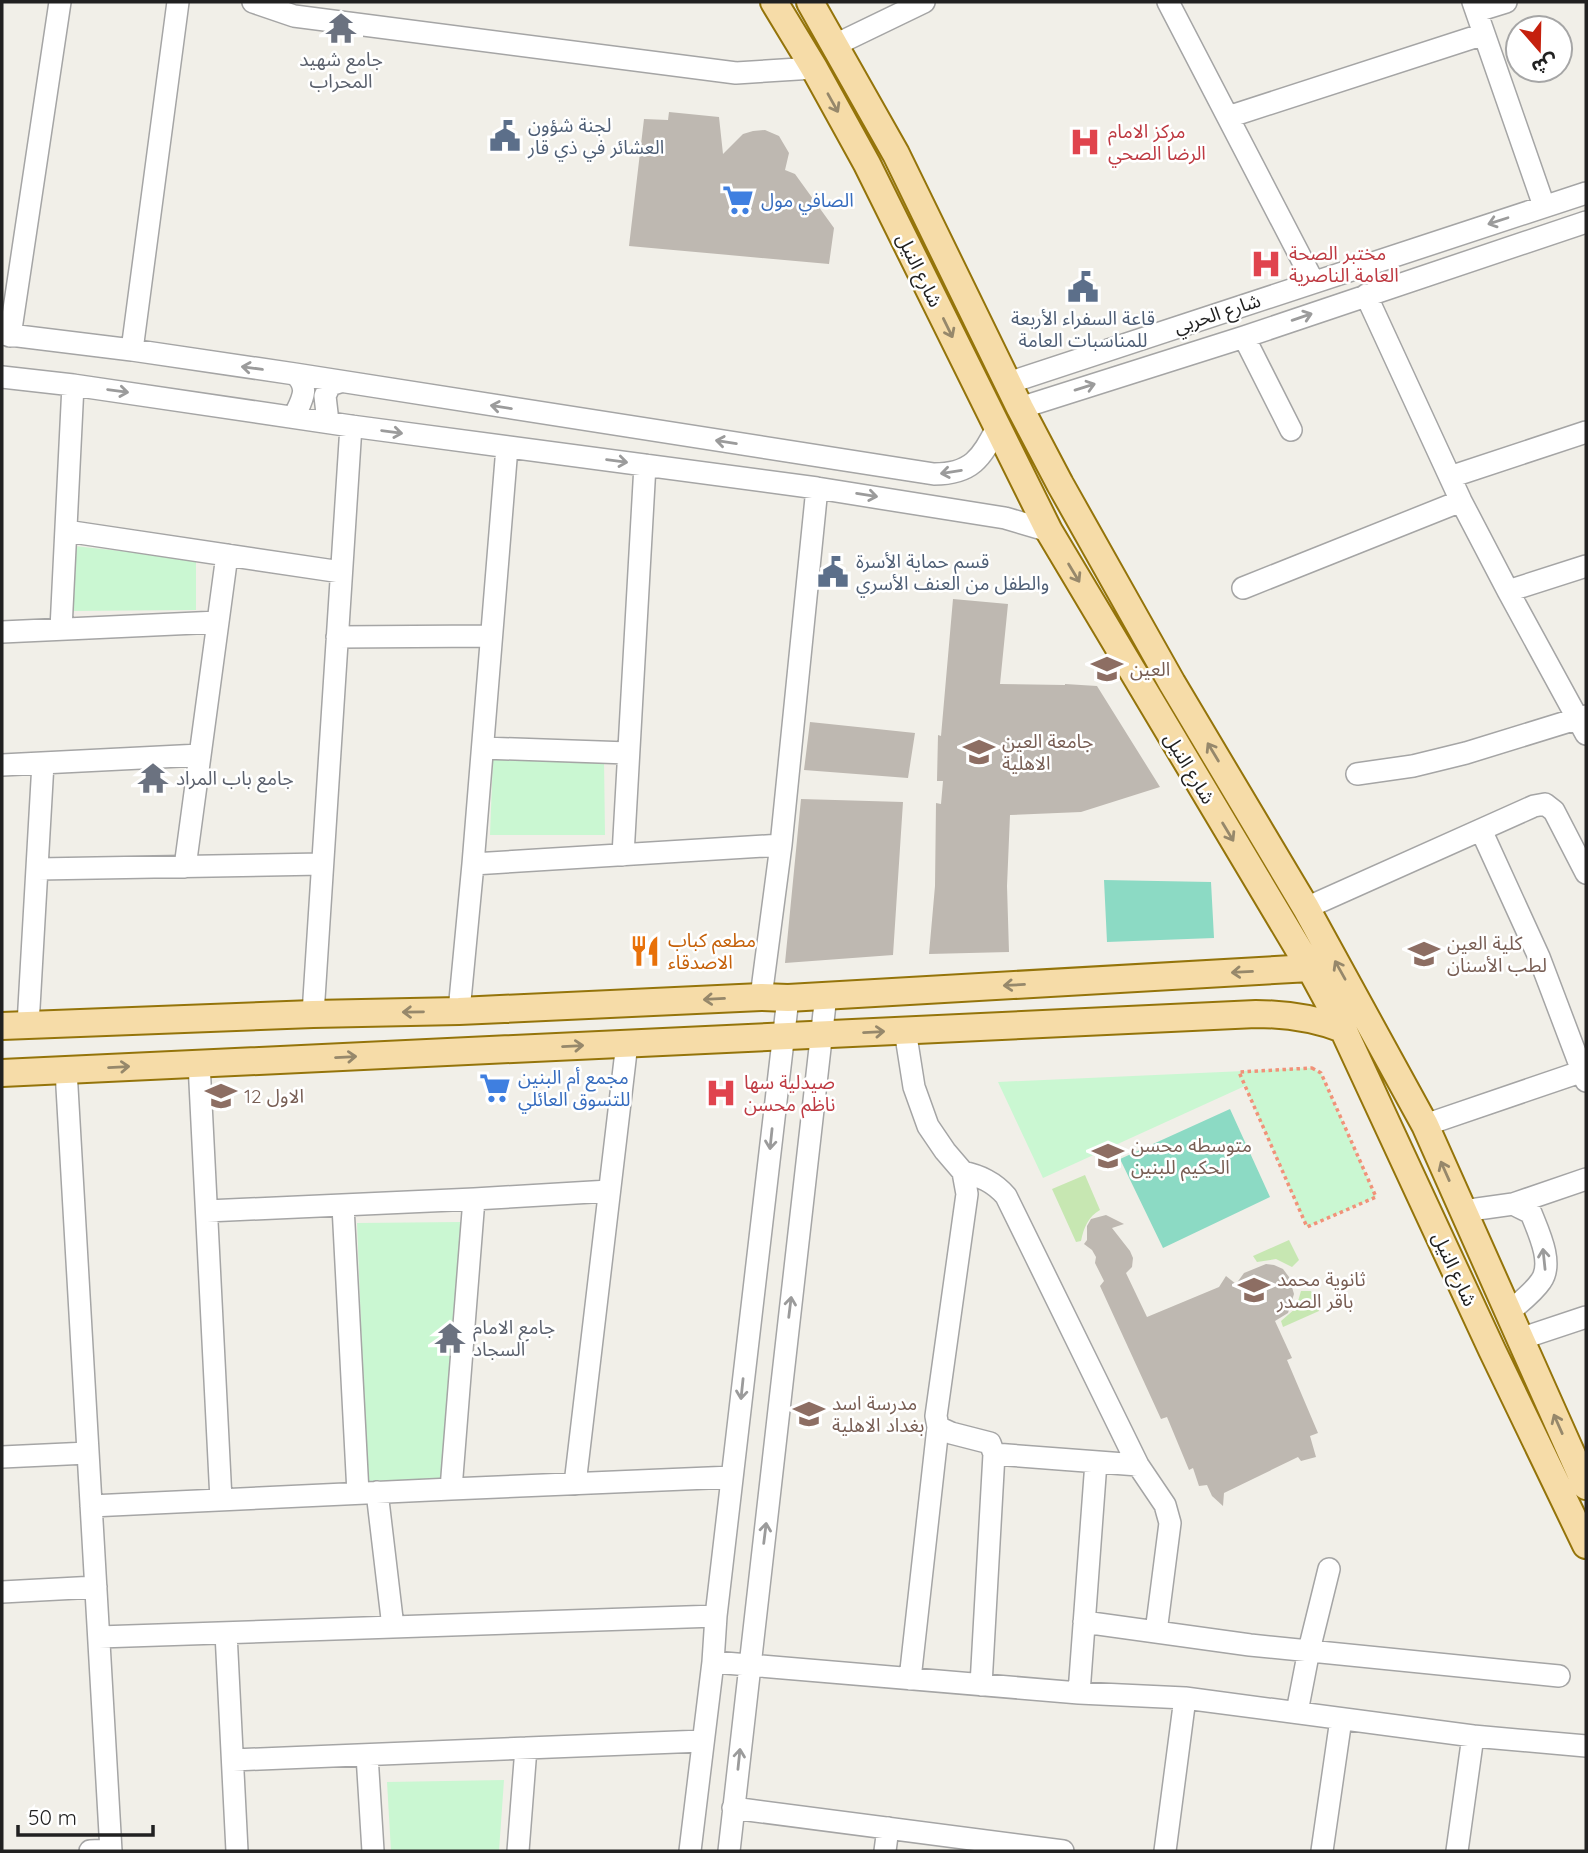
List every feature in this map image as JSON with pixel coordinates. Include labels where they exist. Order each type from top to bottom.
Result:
[{"type":"main road","name":"شارع النيل","points":[[774,2],[867,164],[1049,531],[1310,968],[1343,1029],[1586,1545]]},
{"type":"main road","points":[[810,2],[896,153],[1020,408],[1060,484],[1306,908],[1425,1125],[1585,1482]]},
{"type":"main road","points":[[867,164],[896,153]]},
{"type":"main road","points":[[2,1026],[788,998],[1310,968]]},
{"type":"main road","points":[[2,1073],[1279,1014],[1323,1021],[1343,1029]]},
{"type":"main road","points":[[1492,1350],[1520,1339]]},
{"type":"street","points":[[60,2],[6,335],[295,374],[934,474],[950,474],[975,462],[997,428]]},
{"type":"street","points":[[132,350],[178,2]]},
{"type":"street","points":[[253,2],[294,16],[736,73],[814,68]]},
{"type":"street","points":[[835,45],[924,2]]},
{"type":"street","points":[[1168,2],[1313,281]]},
{"type":"street","points":[[1506,2],[1475,6],[1544,206]]},
{"type":"street","points":[[1228,117],[1484,34]]},
{"type":"street","name":"شارع الحربي","points":[[1008,383],[1586,192]]},
{"type":"street","name":"شارع الحربي","points":[[1020,408],[1244,337],[1586,222]]},
{"type":"street","points":[[1357,774],[1440,760],[1584,723],[1508,591],[1461,500],[1366,295]]},
{"type":"street","points":[[1244,337],[1291,429]]},
{"type":"street","points":[[1043,371],[1038,381],[1039,387],[1041,392],[1052,397]]},
{"type":"street","points":[[294,417],[304,391],[302,380],[295,374]]},
{"type":"street","points":[[2,377],[817,488],[992,515],[1049,531]]},
{"type":"street","points":[[328,422],[324,396],[330,385],[340,382]]},
{"type":"street","points":[[61,629],[73,385]]},
{"type":"street","points":[[313,1014],[351,426]]},
{"type":"street","points":[[1451,477],[1586,432]]},
{"type":"street","points":[[459,1011],[507,447]]},
{"type":"street","points":[[623,855],[645,465]]},
{"type":"street","points":[[761,997],[781,845],[817,488]]},
{"type":"street","points":[[1242,588],[1461,500]]},
{"type":"street","points":[[66,531],[341,572]]},
{"type":"street","points":[[185,867],[227,555]]},
{"type":"street","points":[[1508,591],[1586,566]]},
{"type":"street","points":[[2,632],[218,622]]},
{"type":"street","points":[[337,637],[491,636]]},
{"type":"street","points":[[483,748],[628,753]]},
{"type":"street","points":[[2,765],[200,755]]},
{"type":"street","points":[[28,1025],[43,763]]},
{"type":"street","points":[[1306,908],[1534,806],[1545,804],[1554,811],[1586,873]]},
{"type":"street","points":[[1425,1125],[1585,1074],[1539,957],[1481,830]]},
{"type":"street","points":[[473,864],[781,845]]},
{"type":"street","points":[[38,869],[322,864]]},
{"type":"street","points":[[729,1851],[826,995]]},
{"type":"street","points":[[690,1851],[788,998]]},
{"type":"street","points":[[905,1030],[914,1087],[928,1126],[963,1172],[967,1194],[936,1416],[938,1427],[909,1679]]},
{"type":"street","points":[[575,1485],[626,1043]]},
{"type":"street","points":[[199,1063],[221,1500]]},
{"type":"street","points":[[66,1070],[99,1637],[104,1851]]},
{"type":"street","points":[[963,1172],[980,1175],[999,1187],[1006,1196],[1138,1465],[1165,1505],[1170,1523],[1156,1632]]},
{"type":"street","points":[[1463,1211],[1513,1204],[1586,1179]]},
{"type":"street","points":[[207,1211],[609,1191]]},
{"type":"street","points":[[451,1489],[474,1199]]},
{"type":"street","points":[[1509,1312],[1542,1280],[1546,1264],[1531,1213],[1513,1204]]},
{"type":"street","points":[[343,1206],[368,1493],[393,1627]]},
{"type":"street","points":[[1520,1339],[1586,1317]]},
{"type":"street","points":[[938,1427],[990,1443],[994,1454],[981,1685]]},
{"type":"street","points":[[2,1457],[88,1453]]},
{"type":"street","points":[[994,1454],[1138,1465]]},
{"type":"street","points":[[1079,1693],[1096,1462]]},
{"type":"street","points":[[91,1506],[732,1477]]},
{"type":"street","points":[[1297,1712],[1329,1569]]},
{"type":"street","points":[[2,1592],[96,1587]]},
{"type":"street","points":[[99,1637],[716,1616]]},
{"type":"street","points":[[1084,1622],[1250,1645],[1559,1676]]},
{"type":"street","points":[[226,1633],[237,1851]]},
{"type":"street","points":[[713,1662],[1079,1693],[1185,1698],[1473,1736],[1586,1746]]},
{"type":"street","points":[[1165,1851],[1185,1698]]},
{"type":"street","points":[[1322,1851],[1341,1719]]},
{"type":"street","points":[[1457,1851],[1473,1736]]},
{"type":"street","points":[[233,1760],[702,1741]]},
{"type":"street","points":[[518,1851],[526,1748]]},
{"type":"street","points":[[367,1755],[373,1851]]},
{"type":"street","points":[[733,1808],[1024,1849],[1063,1851]]},
{"type":"street","points":[[885,1851],[888,1828]]},
{"type":"path","points":[[1312,1068],[1321,1073],[1376,1197],[1345,1210],[1307,1227],[1239,1072],[1312,1068]]},
{"type":"green space","points":[[74,546],[196,559],[196,610],[74,611]]},
{"type":"green space","points":[[493,756],[604,759],[605,835],[490,835]]},
{"type":"green space","points":[[1104,880],[1211,882],[1214,938],[1107,942]]},
{"type":"green space","points":[[1312,1068],[1321,1073],[1376,1197],[1307,1227],[1245,1086],[1043,1178],[998,1082]]},
{"type":"green space","points":[[1230,1109],[1270,1197],[1163,1248],[1120,1159]]},
{"type":"green space","points":[[1085,1175],[1100,1210],[1087,1223],[1081,1241],[1076,1242],[1052,1189]]},
{"type":"green space","points":[[461,1222],[441,1480],[367,1481],[357,1223]]},
{"type":"green space","points":[[1289,1240],[1299,1260],[1292,1267],[1276,1259],[1257,1262],[1253,1256]]},
{"type":"green space","points":[[1301,1291],[1311,1291],[1319,1311],[1283,1327],[1281,1321],[1296,1308]]},
{"type":"green space","points":[[504,1780],[499,1851],[391,1851],[387,1782]]},
{"type":"building","points":[[669,112],[719,117],[723,154],[743,134],[765,130],[779,136],[789,153],[785,170],[795,174],[834,228],[829,264],[629,246],[644,119],[668,120]]},
{"type":"building","points":[[953,599],[1008,604],[1000,684],[1097,686],[1160,787],[1081,812],[1010,815],[1007,886],[1009,952],[929,954],[935,886],[936,803],[941,804],[943,781],[937,781],[938,735],[941,736]]},
{"type":"building","points":[[810,722],[915,733],[908,778],[804,770]]},
{"type":"building","points":[[801,799],[903,802],[893,955],[785,963]]},
{"type":"building","points":[[1106,1215],[1124,1224],[1112,1228],[1133,1258],[1132,1267],[1126,1273],[1147,1317],[1219,1287],[1226,1276],[1236,1284],[1244,1273],[1266,1264],[1283,1269],[1289,1277],[1294,1294],[1288,1313],[1275,1321],[1292,1358],[1287,1360],[1318,1433],[1310,1436],[1316,1457],[1301,1461],[1298,1457],[1224,1493],[1223,1506],[1212,1496],[1207,1485],[1199,1486],[1193,1468],[1189,1470],[1167,1417],[1161,1419],[1100,1286],[1104,1281],[1095,1263],[1096,1257],[1084,1244],[1091,1219]]},
{"type":"place","name":"جامع شهيد المحراب","points":[[341,28]]},
{"type":"place","name":"لجنة شؤون العشائر في ذي قار","points":[[505,136]]},
{"type":"place","name":"مركز الامام الرضا الصحي","points":[[1085,142]]},
{"type":"place","name":"الصافي مول","points":[[738,200]]},
{"type":"place","name":"مختبر الصحة العامة الناصرية","points":[[1266,264]]},
{"type":"place","name":"قاعة السفراء الأربعة للمناسبات العامة","points":[[1083,287]]},
{"type":"place","name":"قسم حماية الأسرة والطفل من العنف الأسري","points":[[833,572]]},
{"type":"place","name":"العين","points":[[1107,669]]},
{"type":"place","name":"جامعة العين الاهلية","points":[[979,752]]},
{"type":"place","name":"جامع باب المراد","points":[[153,778]]},
{"type":"place","name":"مطعم كباب الاصدقاء","points":[[645,951]]},
{"type":"place","name":"كلية العين لطب الأسنان","points":[[1424,954]]},
{"type":"place","name":"مجمع أم البنين للتسوق العائلي","points":[[495,1088]]},
{"type":"place","name":"صيدلية سها ناظم محسن","points":[[721,1093]]},
{"type":"place","name":"الاول 12","points":[[221,1096]]},
{"type":"place","name":"متوسطه محسن الحكيم للبنين","points":[[1108,1156]]},
{"type":"place","name":"ثانوية محمد باقر الصدر","points":[[1254,1290]]},
{"type":"place","name":"جامع الامام السجاد","points":[[450,1338]]},
{"type":"place","name":"مدرسة اسد بغداد الاهلية","points":[[809,1414]]}]
